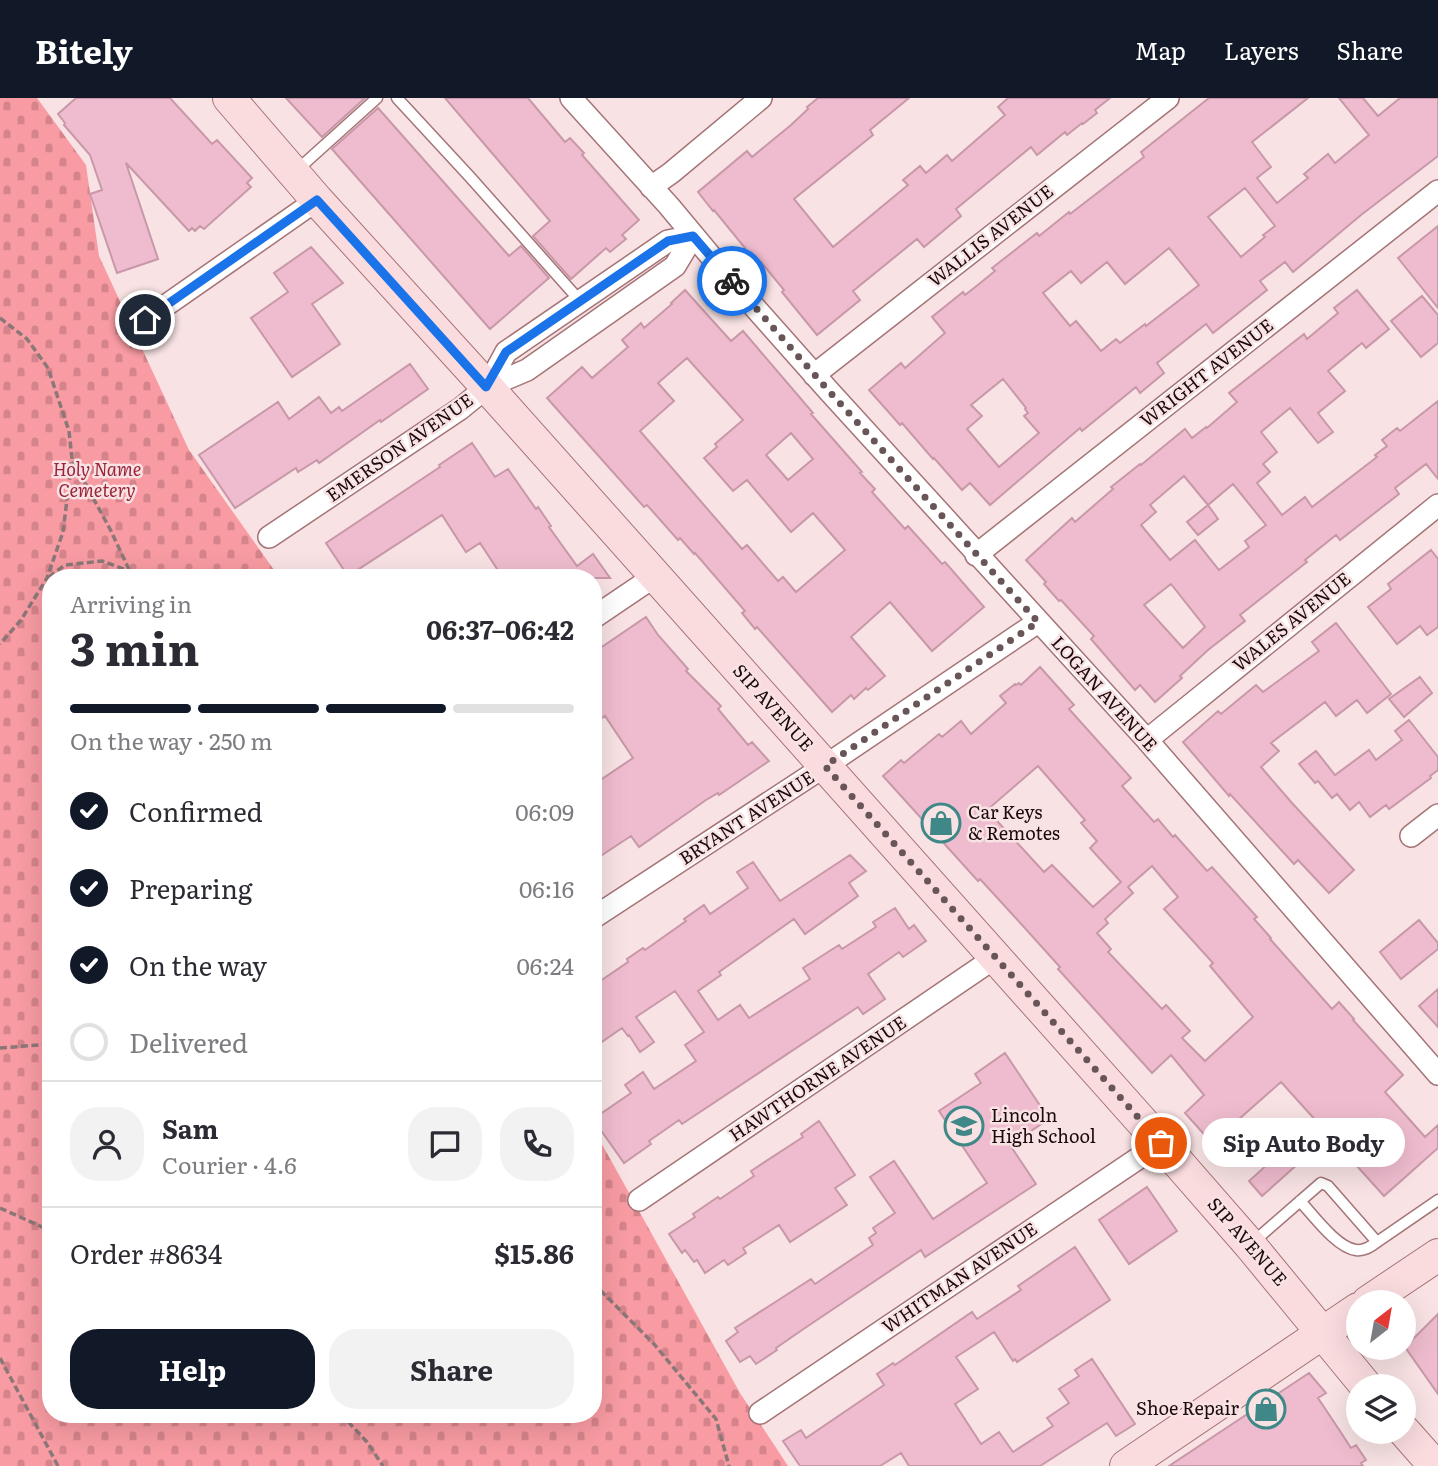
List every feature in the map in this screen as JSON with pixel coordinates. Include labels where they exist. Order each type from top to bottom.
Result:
[{"type":"street","name":"SIP AVENUE","points":[[229,98],[317,200],[1161,1143],[1356,1374]]},
{"type":"street","name":"LOGAN AVENUE","points":[[571,98],[814,375],[1147,740],[1438,1074]]},
{"type":"street","points":[[651,187],[761,98]]},
{"type":"street","name":"WALLIS AVENUE","points":[[814,375],[1168,98]]},
{"type":"street","name":"WRIGHT AVENUE","points":[[976,555],[1438,191]]},
{"type":"street","points":[[145,320],[317,200]]},
{"type":"street","name":"EMERSON AVENUE","points":[[270,537],[460,409],[486,387],[506,352],[668,241],[693,236]]},
{"type":"street","points":[[486,387],[527,370],[675,266],[693,236]]},
{"type":"street","name":"WALES AVENUE","points":[[1147,740],[1438,505]]},
{"type":"street","points":[[602,612],[655,576]]},
{"type":"street","name":"BRYANT AVENUE","points":[[602,912],[1038,622]]},
{"type":"street","points":[[1411,836],[1438,815]]},
{"type":"street","name":"HAWTHORNE AVENUE","points":[[639,1200],[996,957]]},
{"type":"street","name":"WHITMAN AVENUE","points":[[760,1413],[1161,1143]]},
{"type":"street","points":[[1386,1290],[1438,1255]]},
{"type":"street","points":[[1126,1466],[1346,1316]]},
{"type":"street","points":[[1416,1444],[1435,1466]]},
{"type":"lane","points":[[294,173],[377,98]]},
{"type":"lane","points":[[397,98],[581,302]]},
{"type":"lane","points":[[1250,1245],[1321,1184],[1328,1186],[1377,1242]]},
{"type":"lane","points":[[1300,1201],[1340,1244],[1353,1250],[1365,1250],[1438,1200]]},
{"type":"path","points":[[0,318],[27,339],[48,368],[69,431],[72,459],[63,532],[50,569]]},
{"type":"path","points":[[72,459],[129,569]]},
{"type":"path","points":[[59,569],[65,565],[102,561],[126,569]]},
{"type":"path","points":[[0,645],[21,620],[42,586]]},
{"type":"path","points":[[0,1048],[42,1045]]},
{"type":"path","points":[[0,1208],[42,1227]]},
{"type":"path","points":[[602,1292],[653,1344],[716,1419],[729,1466]]},
{"type":"path","points":[[0,1358],[58,1466]]},
{"type":"path","points":[[349,1423],[367,1442],[383,1466]]},
{"type":"green space","name":"Holy Name Cemetery","points":[[0,98],[37,98],[86,165],[99,256],[189,450],[273,569],[42,569],[42,1423],[602,1423],[602,1144],[740,1393],[788,1466],[0,1466]]},
{"type":"building","points":[[76,98],[170,98],[212,144],[217,140],[252,178],[247,183],[251,187],[204,229],[200,226],[195,231],[192,228],[189,231],[126,163],[158,259],[117,273],[90,194],[102,190],[90,155],[58,114]]},
{"type":"building","points":[[286,98],[365,98],[322,137]]},
{"type":"building","points":[[445,98],[528,98],[565,142],[570,138],[584,153],[582,155],[639,220],[622,235],[626,239],[610,252],[606,248],[571,279],[533,236],[550,221]]},
{"type":"building","points":[[818,98],[909,98],[870,130],[873,135],[794,199],[833,247],[908,185],[903,180],[920,166],[926,173],[947,155],[952,161],[1005,115],[998,107],[1008,98],[1110,98],[1083,124],[1067,135],[1065,132],[1037,155],[1031,147],[956,209],[961,216],[924,247],[917,239],[853,291],[860,300],[817,335],[761,262],[756,266],[743,250],[745,248],[698,192],[747,151],[752,157],[791,125]]},
{"type":"building","points":[[1209,98],[1308,98],[1252,142],[1271,167],[1257,178],[1277,203],[1308,178],[1304,174],[1328,154],[1335,163],[1369,135],[1339,98],[1363,98],[1378,116],[1400,98],[1438,98],[1438,156],[1293,272],[1285,262],[1260,281],[1267,290],[1213,333],[1206,324],[1157,363],[1164,373],[1140,393],[1136,387],[1082,431],[1080,428],[990,505],[970,483],[962,490],[869,390],[901,363],[905,368],[945,333],[932,317],[963,292],[965,295],[979,284],[995,271],[992,268],[1037,233],[1039,236],[1069,212],[1070,214],[1144,157],[1141,152]],"holes":[[[1245,188],[1275,226],[1241,257],[1208,217]],[[1169,248],[1199,285],[1146,326],[1145,324],[1120,343],[1116,339],[1101,351],[1076,321],[1070,326],[1043,293],[1071,271],[1081,283],[1107,262],[1125,284]],[[1003,379],[1026,408],[1028,413],[1024,416],[1039,433],[999,467],[967,429],[982,416],[971,405]]]},
{"type":"building","points":[[378,108],[509,256],[521,246],[549,278],[490,329],[332,149]]},
{"type":"building","points":[[1438,226],[1438,308],[1398,258]]},
{"type":"building","points":[[311,247],[343,283],[312,304],[340,344],[292,377],[251,318],[288,292],[274,273]]},
{"type":"building","points":[[685,290],[731,341],[743,331],[862,472],[860,473],[875,489],[872,492],[905,529],[908,526],[942,564],[945,562],[984,607],[932,651],[890,602],[851,637],[885,676],[854,699],[851,695],[832,712],[757,627],[755,629],[742,613],[745,611],[695,553],[680,538],[678,540],[647,505],[644,507],[547,398],[582,367],[592,378],[628,347],[622,340],[641,323],[644,328]],"holes":[[[687,358],[743,420],[715,444],[717,447],[704,458],[733,491],[747,480],[791,532],[813,513],[845,550],[796,592],[783,577],[778,581],[747,545],[742,549],[640,431],[674,401],[658,383]],[[791,433],[813,459],[788,480],[766,455]]]},
{"type":"building","points":[[1357,290],[1389,329],[1366,348],[1362,343],[1328,371],[1345,391],[1318,413],[1333,432],[1318,443],[1290,408],[1261,432],[1277,452],[1263,464],[1270,472],[1257,483],[1282,515],[1305,497],[1312,507],[1377,457],[1375,455],[1387,446],[1382,440],[1397,428],[1400,431],[1438,401],[1438,479],[1426,464],[1395,488],[1399,494],[1340,540],[1336,535],[1305,560],[1307,562],[1240,615],[1245,621],[1208,650],[1155,702],[1140,685],[1135,690],[1091,639],[1094,636],[1061,600],[1059,601],[1026,560],[1072,518],[1075,522],[1113,489],[1111,487],[1185,429],[1192,438],[1207,428],[1237,402],[1229,393],[1304,334],[1307,339],[1338,313],[1334,308]],"holes":[[[1184,476],[1208,505],[1233,484],[1266,525],[1245,541],[1249,547],[1219,570],[1195,540],[1170,560],[1141,525],[1156,512],[1150,505]],[[1171,584],[1205,627],[1183,648],[1144,605]]]},
{"type":"building","points":[[1422,296],[1438,315],[1438,343],[1421,357],[1391,321]]},
{"type":"building","points":[[410,364],[428,389],[319,463],[317,460],[298,472],[296,468],[235,508],[199,455],[278,402],[289,419],[319,397],[331,413],[339,407],[342,411]]},
{"type":"building","points":[[472,443],[495,477],[508,469],[536,509],[538,507],[577,566],[593,554],[610,578],[602,578],[602,569],[497,569],[480,543],[466,552],[442,515],[359,569],[343,569],[326,543],[440,467],[439,465]]},
{"type":"building","points":[[1208,505],[1218,519],[1198,535],[1187,522]]},
{"type":"building","points":[[1431,550],[1438,559],[1438,627],[1427,635],[1420,626],[1397,644],[1368,607],[1391,589],[1388,584]]},
{"type":"building","points":[[646,617],[688,669],[686,671],[721,706],[718,709],[748,745],[752,742],[769,761],[719,795],[718,793],[706,800],[639,847],[631,836],[602,855],[602,779],[633,758],[605,716],[602,718],[602,647]]},
{"type":"building","points":[[1336,623],[1391,694],[1367,713],[1357,700],[1336,716],[1325,702],[1271,743],[1279,751],[1261,767],[1354,870],[1329,893],[1298,860],[1294,864],[1230,794],[1229,796],[1183,742],[1218,711],[1221,714],[1256,685],[1263,692],[1319,651],[1312,642]]},
{"type":"building","points":[[1040,667],[1074,705],[1069,709],[1131,778],[1122,786],[1154,822],[1158,819],[1207,871],[1212,867],[1257,917],[1254,919],[1270,939],[1332,1009],[1339,1002],[1403,1075],[1385,1092],[1425,1137],[1438,1125],[1438,1148],[1384,1196],[1281,1082],[1212,1143],[1185,1113],[1204,1095],[1171,1055],[1152,1073],[1013,915],[980,879],[978,881],[883,776],[901,760],[904,763],[939,734],[942,737],[961,721],[971,734],[1006,703],[1000,696],[1015,684],[1021,685]],"holes":[[[1038,766],[1085,820],[1081,823],[1097,841],[1090,848],[1121,882],[1093,907],[1052,865],[1044,872],[987,810]],[[1152,866],[1178,897],[1164,909],[1213,963],[1210,966],[1253,1017],[1205,1061],[1182,1038],[1190,1031],[1166,1005],[1162,1009],[1108,952],[1111,949],[1097,933],[1108,923],[1105,919],[1133,893],[1128,887]]]},
{"type":"building","points":[[1420,677],[1432,693],[1404,717],[1389,699]]},
{"type":"building","points":[[1409,720],[1438,757],[1438,770],[1389,809],[1386,805],[1370,817],[1359,802],[1350,810],[1337,794],[1332,798],[1299,764],[1316,751],[1335,775],[1369,750],[1376,760],[1402,740],[1395,731]]},
{"type":"building","points":[[850,855],[866,871],[849,883],[858,896],[805,934],[794,919],[719,972],[721,975],[698,991],[718,1020],[740,1005],[749,1018],[810,979],[803,968],[839,945],[842,949],[876,927],[873,922],[895,908],[909,929],[914,925],[926,941],[903,957],[899,952],[868,974],[885,999],[863,1014],[858,1007],[682,1124],[679,1120],[624,1163],[602,1132],[602,1113],[631,1093],[625,1085],[643,1072],[654,1089],[696,1061],[685,1045],[704,1032],[675,991],[636,1017],[654,1042],[640,1052],[622,1028],[602,1042],[602,980],[628,962],[627,959],[643,948],[645,950],[686,921],[684,919],[704,905],[710,914],[748,888],[737,872],[753,862],[780,901]]},
{"type":"building","points":[[1419,920],[1438,943],[1438,949],[1401,979],[1380,952]]},
{"type":"building","points":[[1438,989],[1438,1027],[1419,1006]]},
{"type":"building","points":[[1005,1053],[1049,1119],[1010,1145],[1036,1184],[925,1257],[921,1250],[756,1364],[750,1356],[740,1362],[726,1341],[738,1332],[735,1328],[811,1279],[815,1284],[873,1245],[869,1238],[876,1233],[873,1228],[895,1213],[870,1177],[894,1161],[933,1219],[987,1183],[939,1111],[981,1083],[975,1074]]},
{"type":"building","points":[[819,1121],[855,1175],[835,1188],[847,1205],[790,1242],[779,1225],[743,1248],[746,1253],[728,1265],[724,1260],[705,1273],[697,1260],[694,1262],[685,1250],[682,1253],[669,1234],[695,1217],[693,1214],[754,1176],[751,1171],[803,1137],[801,1134]]},
{"type":"building","points":[[1288,1150],[1299,1163],[1262,1196],[1249,1181],[1280,1153],[1282,1156]]},
{"type":"building","points":[[1147,1187],[1177,1231],[1129,1264],[1099,1220]]},
{"type":"building","points":[[1075,1247],[1110,1300],[1017,1362],[1015,1359],[1013,1361],[994,1332],[956,1357],[978,1389],[955,1404],[981,1444],[999,1432],[1013,1452],[1053,1426],[1047,1418],[1069,1403],[1059,1389],[1079,1376],[1075,1370],[1092,1359],[1135,1424],[1116,1436],[1107,1423],[1040,1466],[909,1466],[901,1453],[880,1466],[800,1466],[783,1441],[801,1430],[806,1438],[884,1385],[877,1374],[893,1363],[895,1365],[972,1312],[977,1319],[1021,1290],[1018,1286]]},
{"type":"building","points":[[1438,1314],[1438,1394],[1414,1360],[1416,1336]]},
{"type":"building","points":[[1309,1373],[1326,1393],[1318,1398],[1346,1444],[1351,1448],[1356,1445],[1366,1460],[1361,1463],[1363,1466],[1169,1466]]},
{"type":"way so far","points":[[732,281],[1038,622],[825,766],[1161,1143]]},
{"type":"place","name":"Car Keys & Remotes","points":[[941,823]]},
{"type":"place","name":"Lincoln High School","points":[[964,1126]]},
{"type":"place","name":"Sip Auto Body","points":[[1161,1143]]},
{"type":"place","name":"Shoe Repair","points":[[1266,1409]]},
{"type":"route","points":[[145,320],[317,200],[486,387],[506,352],[668,241],[693,236],[732,281]]}]
